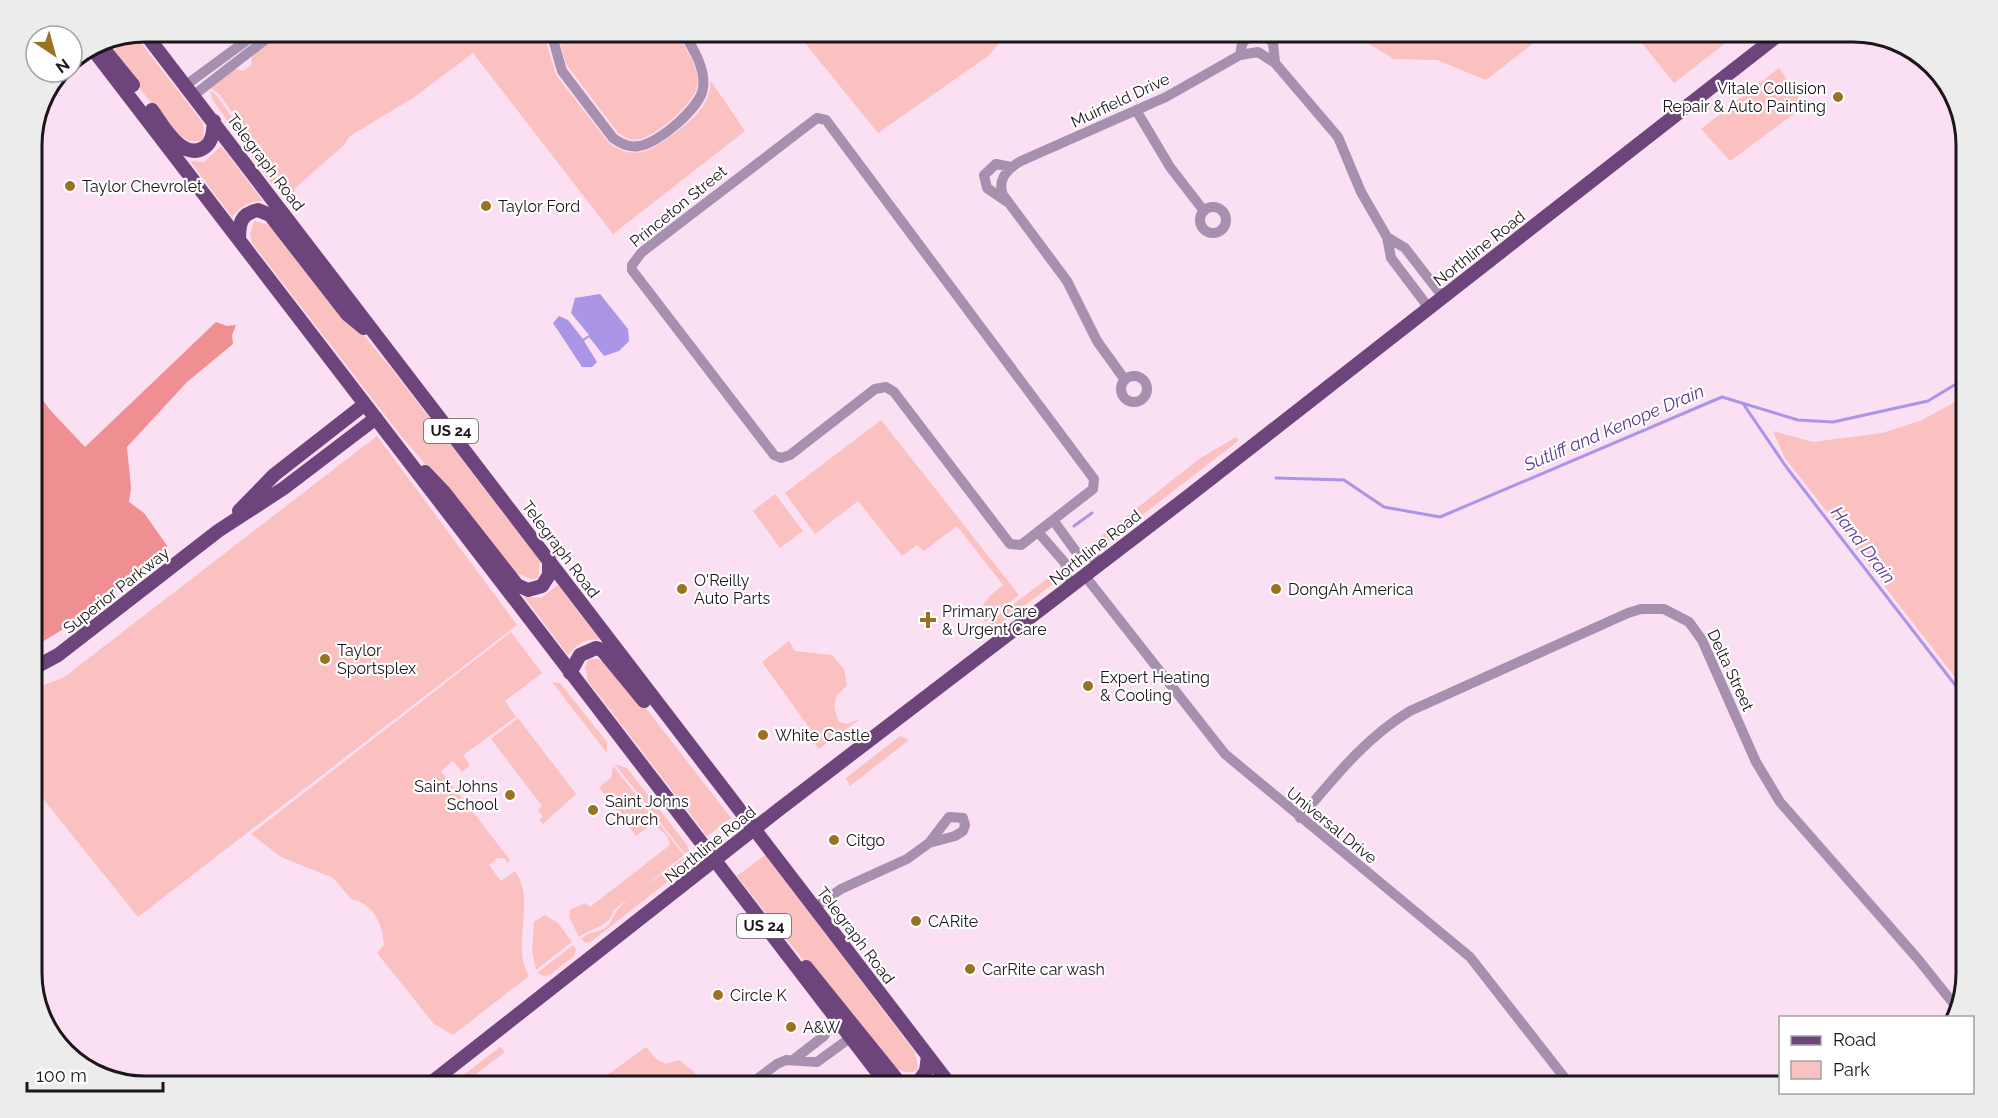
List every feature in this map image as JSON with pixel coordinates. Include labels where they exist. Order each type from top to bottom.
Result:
[{"type":"main road","name":"Telegraph Road","points":[[152,42],[943,1076]]},
{"type":"main road","name":"Northline Road","points":[[440,1076],[753,830],[1070,588],[1769,42]]},
{"type":"main road","points":[[106,50],[181,146],[195,151],[208,145],[212,138],[214,121]]},
{"type":"main road","name":"US 24","points":[[97,55],[880,1076]]},
{"type":"main road","points":[[239,240],[239,225],[246,214],[258,210],[270,215],[347,314],[384,345]]},
{"type":"main road","name":"Superior Parkway","points":[[218,531],[274,475],[365,404]]},
{"type":"main road","name":"Superior Parkway","points":[[42,664],[58,655],[102,623],[218,531],[284,489],[376,418]]},
{"type":"main road","points":[[407,459],[428,474],[444,492],[516,585],[528,590],[542,586],[549,575],[549,559]]},
{"type":"main road","points":[[570,673],[575,661],[588,650],[596,648],[608,655],[711,787],[733,803]]},
{"type":"main road","points":[[783,951],[795,956],[820,983],[894,1076]]},
{"type":"main road","points":[[922,1076],[926,1071],[928,1056]]},
{"type":"street","points":[[190,90],[246,42]]},
{"type":"street","points":[[190,90],[260,42]]},
{"type":"street","points":[[554,42],[562,71],[614,138],[633,146],[647,144],[656,139],[695,107],[701,96],[704,74],[688,42]]},
{"type":"street","name":"Muirfield Drive","points":[[1006,201],[987,188],[984,175],[996,164],[1011,167],[1136,110],[1240,55],[1244,42]]},
{"type":"street","name":"Muirfield Drive","points":[[1273,42],[1275,63]]},
{"type":"street","points":[[1240,55],[1258,52],[1275,63],[1338,137],[1370,209],[1387,237],[1391,258],[1429,308]]},
{"type":"street","points":[[1136,110],[1170,167],[1204,211]]},
{"type":"street","name":"Princeton Street","points":[[818,118],[826,120],[1094,479],[1093,489],[1053,520],[1022,545],[1010,544],[894,392],[886,387],[875,389],[790,455],[781,458],[774,455],[636,277],[632,265],[636,258],[808,123],[818,118]]},
{"type":"street","points":[[1011,167],[1001,186],[1006,201],[1067,281],[1097,340],[1125,380]]},
{"type":"street","points":[[1387,237],[1405,248],[1443,297]]},
{"type":"street","points":[[1053,520],[1077,553],[1104,561]]},
{"type":"street","points":[[1038,532],[1065,563],[1070,588]]},
{"type":"street","name":"Universal Drive","points":[[1085,576],[1224,754],[1470,957],[1563,1076]]},
{"type":"street","name":"Delta Street","points":[[1300,818],[1359,750],[1387,726],[1410,711],[1628,613],[1641,609],[1664,609],[1689,622],[1702,640],[1756,762],[1780,802],[1917,958],[1951,1001]]},
{"type":"street","points":[[814,908],[841,889],[907,859],[929,843]]},
{"type":"street","points":[[793,1060],[824,1036],[835,1018]]},
{"type":"street","points":[[761,1076],[777,1064],[793,1060],[817,1062],[850,1038]]},
{"type":"green space","points":[[140,42],[203,123],[204,136],[201,141],[189,141],[173,131],[109,49]]},
{"type":"green space","points":[[268,42],[546,42],[556,75],[609,143],[618,149],[635,153],[651,149],[667,139],[700,111],[710,90],[711,81],[745,131],[613,234],[473,53],[413,98],[350,136],[343,146],[294,189],[295,192],[292,195],[219,94],[211,88],[234,69],[243,71],[251,65],[252,54]]},
{"type":"green space","points":[[560,42],[682,42],[697,73],[697,87],[689,101],[673,118],[647,137],[634,140],[618,133],[566,64]]},
{"type":"green space","points":[[804,42],[1000,42],[988,56],[878,133]]},
{"type":"green space","points":[[1366,42],[1535,42],[1486,80],[1437,60],[1394,59]]},
{"type":"green space","points":[[1641,42],[1727,42],[1674,83]]},
{"type":"green space","points":[[1779,68],[1805,106],[1730,161],[1701,129]]},
{"type":"green space","points":[[210,90],[295,203],[270,182],[212,99]]},
{"type":"green space","points":[[221,146],[263,201],[246,205],[232,217],[190,161],[204,162]]},
{"type":"green space","points":[[254,221],[272,226],[391,368],[540,561],[538,578],[531,579],[514,572],[401,436],[252,243],[250,234]]},
{"type":"green space","points":[[1956,401],[1956,678],[1785,458],[1773,431],[1813,442],[1882,433],[1920,421]]},
{"type":"green space","points":[[881,420],[1019,595],[985,622],[982,610],[986,600],[1003,585],[957,526],[924,551],[917,545],[902,556],[858,501],[815,534],[785,493]]},
{"type":"green space","points":[[377,436],[517,625],[138,917],[42,797],[42,685],[63,678]]},
{"type":"green space","points":[[1236,437],[1238,441],[1097,550],[1087,552],[1084,550],[1199,459]]},
{"type":"green space","points":[[775,494],[803,531],[780,548],[753,511]]},
{"type":"green space","points":[[1063,567],[1061,578],[1002,623],[996,626],[987,624]]},
{"type":"green space","points":[[558,585],[600,640],[582,643],[568,655],[524,597],[541,598]]},
{"type":"green space","points":[[511,632],[542,673],[505,701],[516,717],[463,755],[470,765],[462,772],[453,761],[441,771],[510,860],[508,863],[504,858],[497,858],[489,865],[501,881],[515,871],[521,883],[524,896],[522,951],[529,976],[453,1035],[434,1024],[377,953],[384,945],[383,937],[379,922],[371,910],[359,901],[351,899],[333,878],[281,857],[251,834]]},
{"type":"green space","points":[[789,641],[795,651],[832,655],[844,669],[847,686],[838,694],[834,706],[839,722],[847,724],[860,719],[819,749],[809,738],[813,733],[762,662]]},
{"type":"green space","points":[[589,659],[598,659],[617,671],[731,818],[707,836],[588,681],[585,667]]},
{"type":"green space","points":[[552,682],[560,683],[607,742],[607,753]]},
{"type":"green space","points":[[518,718],[576,794],[543,824],[539,820],[543,817],[538,810],[542,806],[491,739]]},
{"type":"green space","points":[[900,736],[909,740],[850,786],[846,778]]},
{"type":"green space","points":[[615,764],[627,768],[687,845],[689,851],[685,854]]},
{"type":"green space","points":[[613,766],[684,855],[614,910],[608,921],[579,937],[569,917],[570,910],[585,903],[590,907],[670,845],[667,836],[653,823],[636,836],[599,787],[611,778]]},
{"type":"green space","points":[[765,855],[915,1052],[918,1067],[916,1071],[905,1072],[889,1062],[777,928],[737,876]]},
{"type":"green space","points":[[685,857],[689,862],[685,868],[592,941],[586,943],[581,939],[605,928],[625,902]]},
{"type":"green space","points":[[545,915],[558,923],[572,942],[536,970],[532,951],[534,922]]},
{"type":"green space","points":[[573,945],[576,949],[574,956],[550,975],[537,973]]},
{"type":"green space","points":[[500,1047],[505,1052],[473,1076],[462,1076]]},
{"type":"green space","points":[[646,1047],[656,1059],[666,1064],[679,1060],[697,1076],[606,1076]]},
{"type":"shaded area","points":[[600,294],[628,329],[629,341],[619,351],[604,356],[589,337],[584,341],[597,362],[592,367],[582,367],[553,323],[559,316],[568,320],[583,339],[589,335],[571,313],[575,298]]},
{"type":"shaded area","points":[[216,322],[227,326],[236,325],[232,335],[233,344],[187,382],[127,447],[131,488],[129,502],[144,513],[168,547],[65,628],[42,642],[42,399],[85,447]]},
{"type":"waterway","name":"Sutliff and Kenope Drain","points":[[1276,478],[1344,480],[1384,507],[1440,517],[1722,397],[1798,420],[1833,422],[1928,401],[1956,384]]},
{"type":"waterway","name":"Hand Drain","points":[[1744,405],[1787,468],[1956,686]]},
{"type":"waterway","name":"Sutliff and Kenope Drain","points":[[1074,526],[1092,513]]},
{"type":"place","name":"Vitale Collision Repair & Auto Painting","points":[[1838,97]]},
{"type":"place","name":"Taylor Chevrolet","points":[[70,186]]},
{"type":"place","name":"Taylor Ford","points":[[486,206]]},
{"type":"place","name":"O'Reilly Auto Parts","points":[[682,589]]},
{"type":"place","name":"DongAh America","points":[[1276,589]]},
{"type":"place","name":"Primary Care & Urgent Care","points":[[928,620]]},
{"type":"place","name":"Taylor Sportsplex","points":[[325,659]]},
{"type":"place","name":"Expert Heating & Cooling","points":[[1088,686]]},
{"type":"place","name":"White Castle","points":[[763,735]]},
{"type":"place","name":"Saint Johns School","points":[[510,795]]},
{"type":"place","name":"Saint Johns Church","points":[[593,810]]},
{"type":"place","name":"Citgo","points":[[834,840]]},
{"type":"place","name":"CARite","points":[[916,921]]},
{"type":"place","name":"CarRite car wash","points":[[970,969]]},
{"type":"place","name":"Circle K","points":[[718,995]]},
{"type":"place","name":"A&W","points":[[791,1027]]}]
